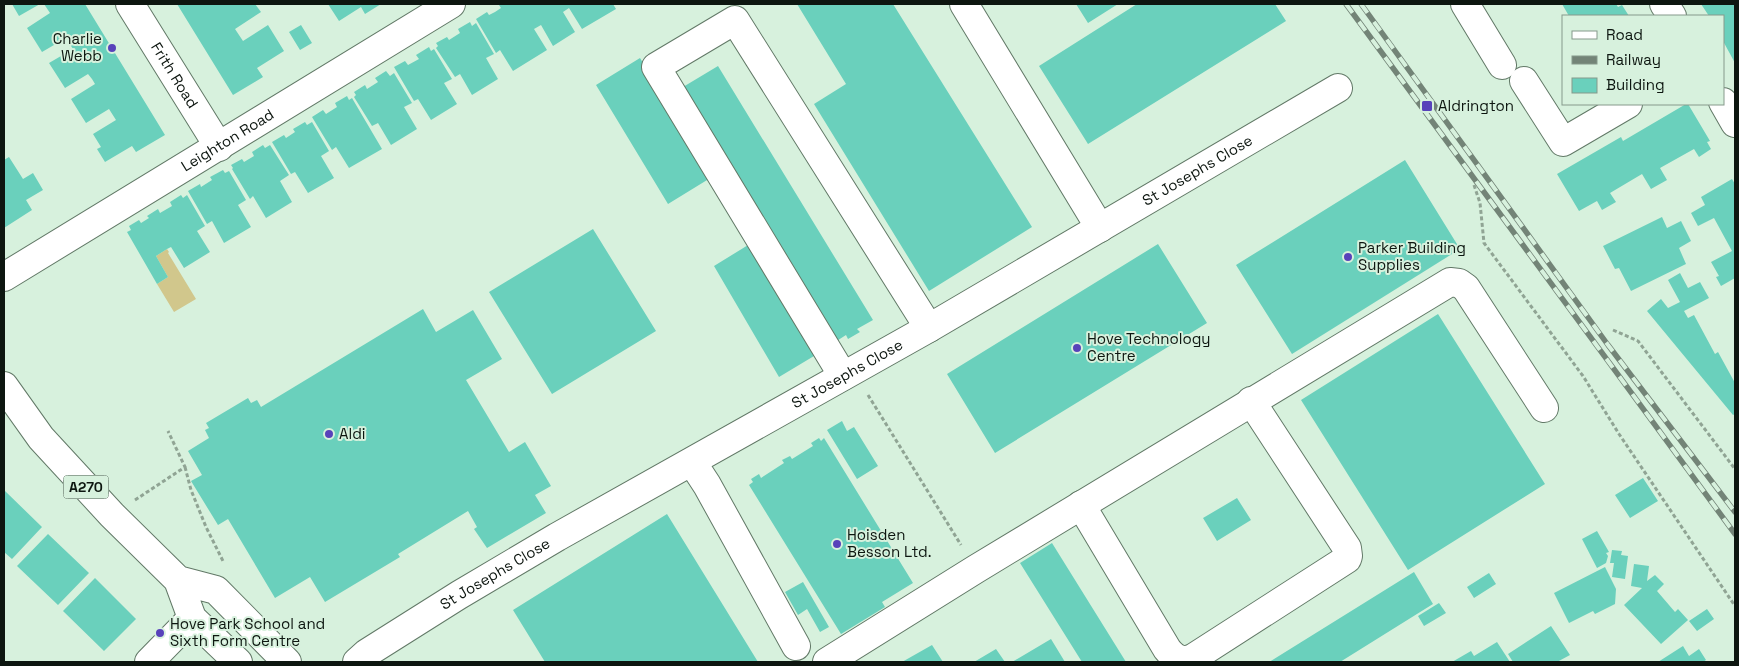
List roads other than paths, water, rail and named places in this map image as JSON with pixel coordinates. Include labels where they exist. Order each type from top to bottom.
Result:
[{"type":"street","name":"Frith Road","points":[[130,4],[219,147]]},
{"type":"street","points":[[964,4],[1100,228]]},
{"type":"street","points":[[1465,4],[1502,65]]},
{"type":"street","points":[[1664,4],[1671,15]]},
{"type":"street","name":"Leighton Road","points":[[4,277],[219,147],[446,5]]},
{"type":"street","points":[[848,373],[656,67],[735,20],[929,328]]},
{"type":"street","points":[[1524,81],[1563,142],[1626,105]]},
{"type":"street","name":"St Josephs Close","points":[[357,662],[367,653],[459,595],[557,537],[929,328],[1338,88]]},
{"type":"street","points":[[1724,104],[1735,123]]},
{"type":"street","points":[[827,662],[976,569],[1450,282],[1459,283],[1466,288],[1544,408]]},
{"type":"street","name":"A270","points":[[4,386],[41,438],[112,515],[178,580],[192,618],[238,662]]},
{"type":"street","points":[[1081,505],[1167,650],[1177,659],[1193,658],[1347,560],[1348,556],[1347,548],[1252,401]]},
{"type":"street","points":[[692,462],[708,485],[796,646]]},
{"type":"street","name":"A270","points":[[178,580],[216,590],[287,662]]},
{"type":"street","points":[[149,662],[192,618]]},
{"type":"railway","points":[[1346,4],[1735,534]]},
{"type":"railway","points":[[1361,4],[1608,345],[1735,512]]},
{"type":"place","name":"Charlie Webb","points":[[112,48]]},
{"type":"place","name":"Aldrington","points":[[1427,106]]},
{"type":"place","name":"Parker Building Supplies","points":[[1348,257]]},
{"type":"place","name":"Hove Technology Centre","points":[[1077,348]]},
{"type":"place","name":"Aldi","points":[[329,434]]},
{"type":"place","name":"Hoisden Besson Ltd.","points":[[837,544]]},
{"type":"place","name":"Hove Park School and Sixth Form Centre","points":[[160,633]]}]
